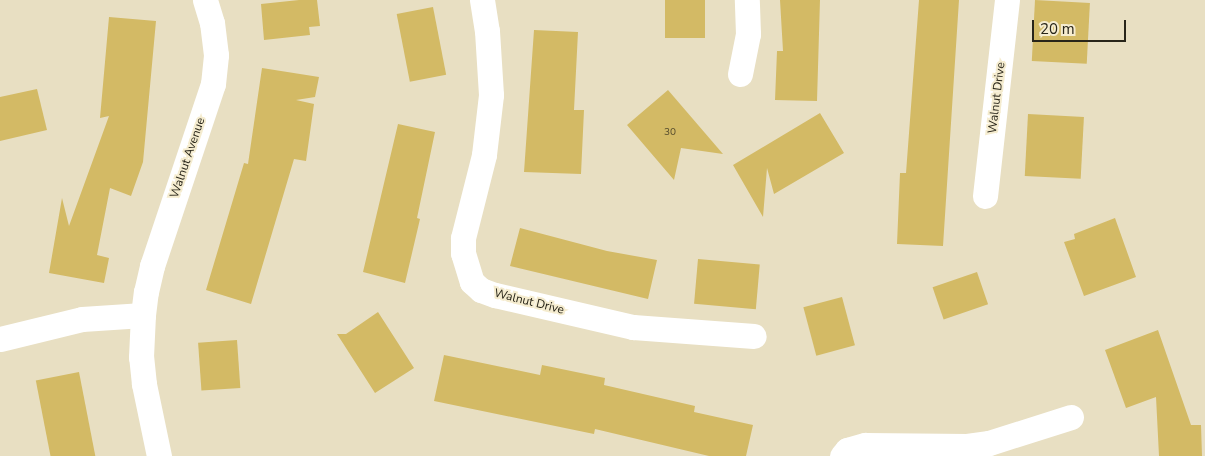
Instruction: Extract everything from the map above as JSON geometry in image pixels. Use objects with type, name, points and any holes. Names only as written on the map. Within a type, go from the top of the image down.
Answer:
[{"type":"street","name":"Walnut Avenue","points":[[159,456],[143,375],[141,357],[143,315],[146,292],[158,249],[213,84],[216,55],[212,23],[206,0]]},
{"type":"street","name":"Walnut Drive","points":[[482,0],[488,31],[491,95],[484,155],[463,238],[463,253],[472,282],[481,290],[495,295],[633,327],[754,336]]},
{"type":"street","points":[[740,74],[748,34],[747,0]]},
{"type":"street","name":"Walnut Drive","points":[[985,196],[1007,0]]},
{"type":"street","points":[[0,339],[82,319],[143,315]]},
{"type":"street","points":[[842,456],[848,450],[865,445],[968,446],[989,443],[1026,434],[1071,418]]},
{"type":"building","points":[[317,0],[320,26],[309,27],[310,35],[264,40],[261,4]]},
{"type":"building","points":[[665,0],[705,0],[705,38],[665,38]]},
{"type":"building","points":[[780,0],[820,0],[817,101],[775,100],[777,51],[783,51]]},
{"type":"building","points":[[919,0],[959,0],[943,246],[897,244],[900,173],[906,173]]},
{"type":"building","points":[[1035,0],[1090,3],[1087,64],[1032,61]]},
{"type":"building","points":[[433,7],[446,75],[410,82],[397,14]]},
{"type":"building","points":[[109,17],[156,21],[143,162],[131,196],[110,188],[97,255],[109,258],[104,283],[49,273],[62,198],[69,226],[109,116],[100,118]]},
{"type":"building","points":[[534,30],[578,32],[574,110],[584,110],[581,174],[524,172]]},
{"type":"building","points":[[262,68],[319,77],[315,97],[296,100],[314,104],[306,161],[294,159],[251,304],[206,290],[244,163],[248,164]]},
{"type":"building","points":[[37,89],[47,130],[0,141],[0,97]]},
{"type":"building","points":[[668,90],[723,154],[681,148],[674,180],[627,125]]},
{"type":"building","points":[[820,113],[844,153],[774,194],[767,168],[763,217],[733,165]]},
{"type":"building","points":[[1028,114],[1084,117],[1081,179],[1025,176]]},
{"type":"building","points":[[398,124],[435,132],[417,218],[420,219],[405,283],[363,272]]},
{"type":"building","points":[[1115,218],[1136,277],[1084,296],[1064,242],[1075,239],[1074,234]]},
{"type":"building","points":[[520,228],[607,251],[657,260],[648,299],[510,266]]},
{"type":"building","points":[[698,259],[760,264],[756,309],[694,304]]},
{"type":"building","points":[[977,272],[988,304],[944,319],[933,287]]},
{"type":"building","points":[[842,297],[855,345],[816,356],[803,307]]},
{"type":"building","points":[[378,312],[414,368],[375,393],[337,334],[346,334]]},
{"type":"building","points":[[1158,330],[1191,425],[1201,425],[1202,456],[1159,456],[1156,397],[1126,408],[1105,350]]},
{"type":"building","points":[[237,340],[240,388],[201,391],[198,343]]},
{"type":"building","points":[[444,355],[540,375],[542,365],[605,378],[604,385],[695,406],[694,412],[753,425],[746,456],[709,456],[595,429],[594,434],[434,401]]},
{"type":"building","points":[[79,372],[95,456],[51,456],[36,380]]}]
